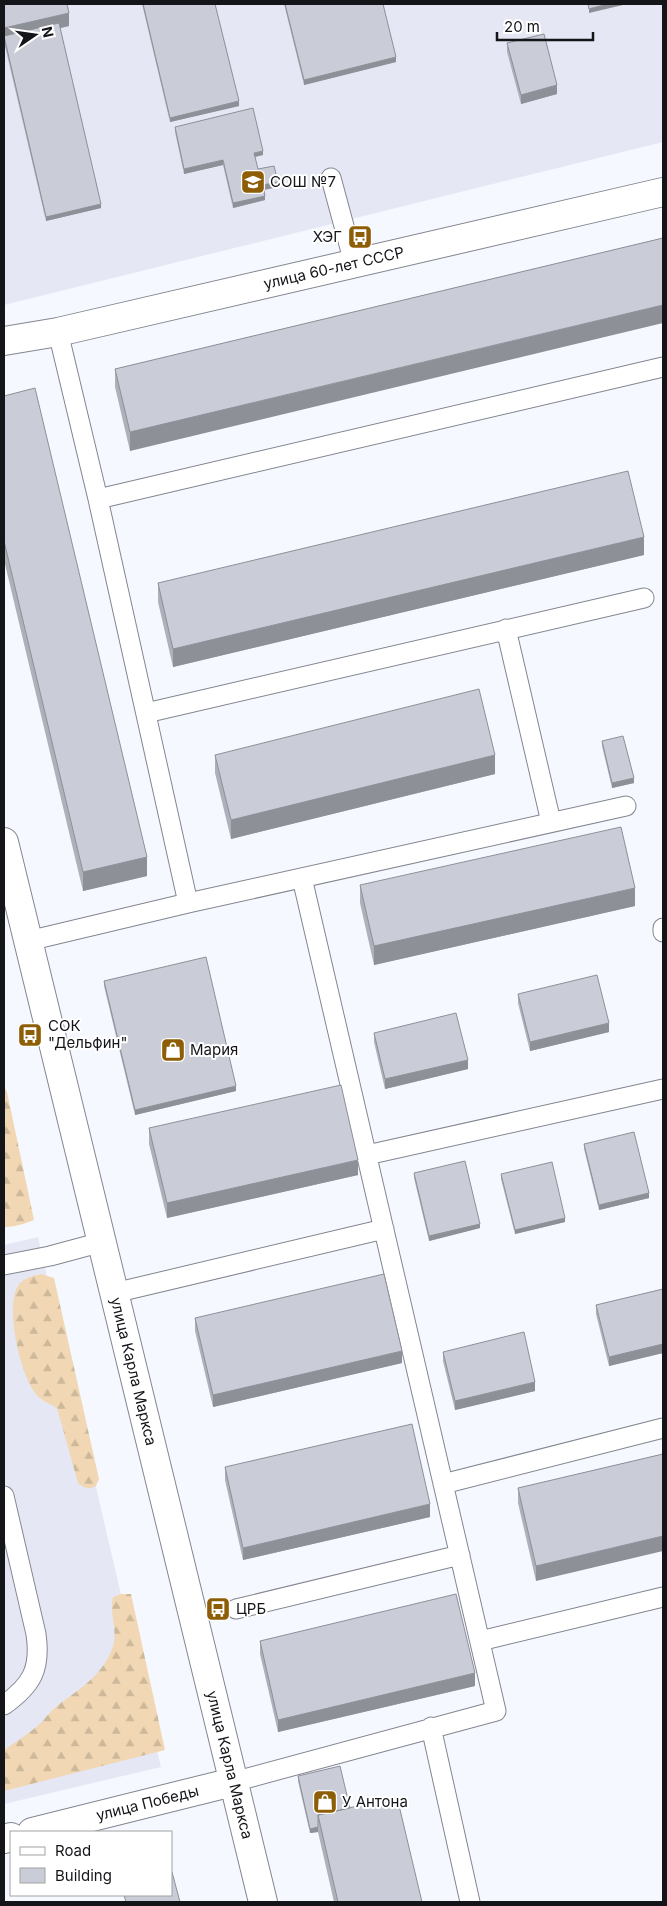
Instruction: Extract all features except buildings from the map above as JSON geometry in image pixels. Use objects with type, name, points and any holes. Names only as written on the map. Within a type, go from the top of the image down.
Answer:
[{"type":"street","name":"улица 60-лет СССР","points":[[4,341],[58,332],[663,192]]},
{"type":"street","name":"улица Карла Маркса","points":[[4,842],[263,1902]]},
{"type":"street","name":"улица Победы","points":[[36,1831],[233,1782]]},
{"type":"lane","points":[[331,178],[354,263]]},
{"type":"lane","points":[[58,332],[98,499],[188,903]]},
{"type":"lane","points":[[98,499],[663,367]]},
{"type":"lane","points":[[146,713],[644,598]]},
{"type":"lane","points":[[506,629],[551,822]]},
{"type":"lane","points":[[28,941],[188,903],[626,806]]},
{"type":"lane","points":[[233,1782],[496,1711],[302,878]]},
{"type":"lane","points":[[367,1155],[663,1089]]},
{"type":"lane","points":[[114,1292],[384,1229]]},
{"type":"lane","points":[[4,1265],[102,1242]]},
{"type":"lane","points":[[443,1484],[663,1428]]},
{"type":"lane","points":[[4,1496],[36,1634],[38,1651],[36,1668],[32,1678],[22,1690],[4,1705]]},
{"type":"lane","points":[[236,1609],[460,1555]]},
{"type":"lane","points":[[480,1641],[663,1597]]},
{"type":"lane","points":[[431,1727],[470,1902]]},
{"type":"shaded area","name":"СОШ №7","points":[[4,4],[663,4],[663,142],[4,305]]},
{"type":"shaded area","points":[[38,1237],[161,1767],[4,1804],[4,1245]]},
{"type":"green space","points":[[4,1086],[7,1092],[34,1220],[4,1227]]},
{"type":"green space","points":[[41,1274],[54,1278],[99,1479],[96,1486],[91,1488],[84,1487],[78,1483],[57,1408],[42,1400],[35,1393],[29,1384],[19,1355],[13,1321],[15,1292],[20,1283],[30,1277]]},
{"type":"green space","points":[[121,1594],[131,1594],[165,1750],[4,1791],[4,1750],[41,1723],[54,1708],[82,1687],[104,1665],[114,1640],[113,1597]]},
{"type":"place","name":"СОШ №7","points":[[253,182]]},
{"type":"place","name":"ХЭГ","points":[[360,237]]},
{"type":"place","name":"СОК \"Дельфин\"","points":[[30,1035]]},
{"type":"place","name":"Мария","points":[[173,1050]]},
{"type":"place","name":"ЦРБ","points":[[218,1609]]},
{"type":"place","name":"У Антона","points":[[325,1802]]}]
